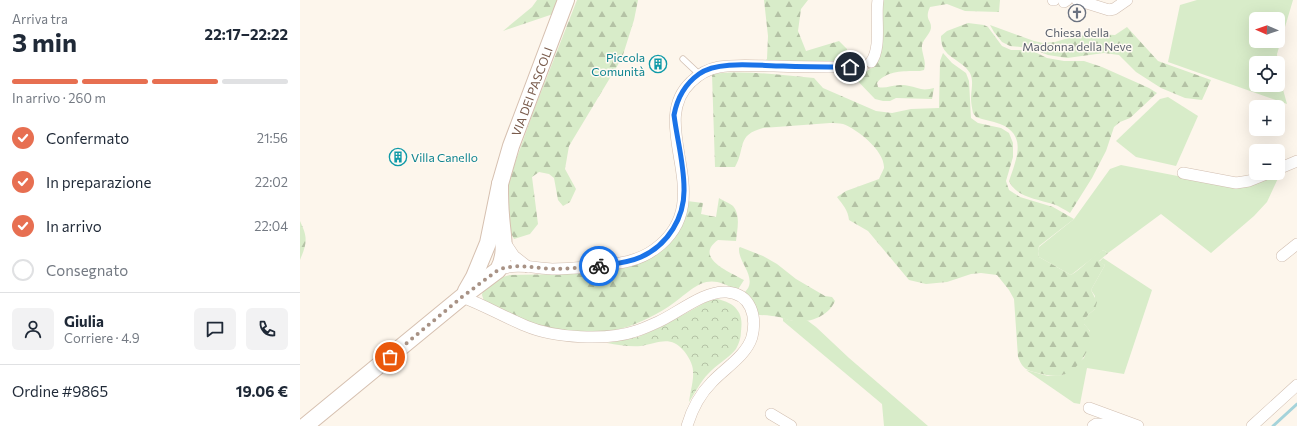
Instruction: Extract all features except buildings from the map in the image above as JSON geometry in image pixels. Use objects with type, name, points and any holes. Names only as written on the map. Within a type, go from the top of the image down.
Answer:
[{"type":"street","name":"VIA DEI PASCOLI","points":[[462,297],[474,277],[488,243],[500,184],[511,146],[566,0]]},
{"type":"street","points":[[872,62],[876,47],[876,10],[878,0]]},
{"type":"street","points":[[1077,0],[1109,10],[1114,9],[1127,0]]},
{"type":"street","points":[[305,426],[462,297],[498,270],[514,266],[565,269],[623,263],[641,258],[662,243],[678,221],[682,210],[683,200],[683,175],[674,115],[675,108],[682,92],[699,74],[707,70],[730,66],[850,67]]},
{"type":"street","points":[[1285,166],[1297,161]]},
{"type":"street","points":[[1183,173],[1236,182],[1252,180]]},
{"type":"street","name":"VIA DEI PASCOLI","points":[[498,270],[502,264],[504,256],[500,184]]},
{"type":"street","name":"VIA DEI PASCOLI","points":[[504,241],[514,256],[528,267]]},
{"type":"street","points":[[488,243],[490,256],[498,270]]},
{"type":"street","points":[[1282,256],[1297,244]]},
{"type":"street","points":[[462,297],[474,301],[526,327],[556,334],[593,336],[614,336],[636,332],[659,322],[706,296],[718,292],[736,293],[743,297],[748,302],[754,320],[748,345],[740,356],[711,382],[690,415],[687,426]]},
{"type":"street","points":[[1252,426],[1297,385]]},
{"type":"street","points":[[1089,408],[1137,426]]},
{"type":"street","points":[[771,414],[791,426]]},
{"type":"street","points":[[1093,426],[1096,424],[1137,426]]},
{"type":"lane","points":[[683,58],[699,74]]},
{"type":"green space","points":[[537,0],[560,0],[556,13],[503,31],[532,7]]},
{"type":"green space","points":[[577,0],[638,0],[634,20],[622,58],[569,146],[565,169],[576,189],[570,202],[563,206],[558,200],[554,178],[549,174],[539,172],[532,177],[538,224],[530,234],[514,239],[507,216],[507,185],[534,110]]},
{"type":"green space","points":[[764,0],[808,0],[801,9],[798,31],[806,51],[839,41],[847,49],[847,56],[849,56],[850,63],[766,60],[768,36]]},
{"type":"green space","points":[[882,0],[1000,0],[999,12],[965,11],[947,4],[930,7],[928,17],[931,28],[922,45],[925,63],[924,70],[891,73],[877,83],[878,87],[900,85],[923,89],[934,88],[932,99],[896,98],[890,101],[883,101],[875,99],[849,72],[867,71],[874,66]]},
{"type":"green space","points":[[1197,0],[1293,0],[1285,27],[1285,12],[1249,12],[1249,48],[1279,48],[1277,56],[1249,56],[1249,91],[1168,62],[1180,5]]},
{"type":"green space","points":[[968,23],[988,27],[1002,46],[1011,50],[1035,52],[1047,58],[1064,61],[1084,61],[1102,67],[1157,93],[1130,118],[1120,122],[1114,127],[1106,151],[1092,178],[1070,213],[1055,205],[1022,194],[1012,186],[1009,181],[1017,157],[1017,141],[1009,129],[1000,124],[976,117],[973,113],[971,104],[972,82],[970,73],[962,64],[947,53],[942,43],[941,36],[947,31]]},
{"type":"green space","points":[[990,25],[1043,43],[1055,42],[1075,36],[1096,34],[1115,35],[1127,27],[1158,61],[1211,80],[1202,100],[1185,98],[1161,88],[1136,72],[1119,55],[1104,53],[1067,58],[1048,55],[1030,48],[1010,46],[1002,42]]},
{"type":"green space","points":[[943,53],[952,63],[966,73],[969,81],[971,118],[978,123],[1001,128],[1009,133],[1013,143],[1013,157],[1006,181],[1009,190],[1020,197],[1053,207],[1074,219],[1039,246],[1039,257],[1071,275],[1103,250],[1108,253],[1099,261],[1105,265],[1091,290],[1097,302],[1095,309],[1084,320],[1084,324],[1090,332],[1091,338],[1087,351],[1079,364],[1068,373],[1053,376],[1034,372],[1023,367],[1018,357],[1014,299],[997,275],[981,273],[971,274],[947,282],[926,284],[909,280],[868,231],[849,220],[846,210],[837,197],[846,191],[879,179],[884,168],[883,161],[875,148],[849,127],[841,124],[830,123],[763,128],[754,131],[745,138],[735,167],[715,167],[712,74],[776,74],[814,78],[823,88],[876,111],[892,113],[911,109],[939,108],[940,61]]},
{"type":"green space","points":[[1253,92],[1284,92],[1287,104],[1285,103],[1285,100],[1276,100]]},
{"type":"green space","points":[[1168,97],[1198,116],[1176,166],[1136,157],[1116,141],[1160,99]]},
{"type":"green space","points":[[1121,165],[1229,186],[1242,186],[1261,180],[1277,180],[1267,202],[1254,216],[1211,253],[1161,214],[1108,253],[1103,250],[1071,275],[1039,257],[1039,247],[1074,219],[1110,169]]},
{"type":"green space","points":[[719,198],[732,205],[737,214],[738,223],[736,241],[718,240],[711,247],[710,253],[716,264],[744,280],[737,291],[716,282],[700,284],[668,307],[643,321],[622,329],[598,332],[574,331],[535,325],[513,317],[484,301],[482,295],[483,289],[499,278],[510,275],[566,274],[610,270],[629,267],[640,263],[650,257],[687,201],[703,203],[701,214],[716,217]]},
{"type":"green space","points":[[300,221],[306,240],[300,260]]},
{"type":"green space","points":[[740,247],[763,256],[777,264],[796,279],[825,296],[832,297],[835,301],[832,306],[823,315],[817,318],[799,322],[775,316],[756,315],[742,296],[750,281],[739,253]]},
{"type":"green space","points":[[1103,258],[1152,290],[1124,374],[1087,368],[1080,404],[1074,403],[1026,370],[1048,376],[1063,375],[1084,358],[1090,340],[1090,331],[1084,324],[1084,320],[1095,309],[1095,296],[1091,290],[1105,265],[1099,262]]},
{"type":"green space","points":[[717,299],[729,303],[737,309],[742,324],[740,340],[736,349],[705,377],[689,402],[693,368],[687,355],[679,346],[674,343],[664,341],[641,346],[624,346],[607,343],[638,337],[663,326],[708,301]]},
{"type":"green space","points":[[783,318],[793,321],[808,321],[928,426],[884,426],[882,404],[783,321]]},
{"type":"waterway","points":[[1273,426],[1297,404]]},
{"type":"tunnel","points":[[850,67],[863,66],[871,62]]},
{"type":"way so far","points":[[390,357],[462,297],[498,270],[514,266],[553,269],[599,266]]},
{"type":"place","name":"Chiesa della Madonna della Neve","points":[[1077,13]]},
{"type":"place","name":"Piccola Comunità","points":[[658,64]]},
{"type":"place","name":"Villa Canello","points":[[398,157]]},
{"type":"route","points":[[599,266],[623,263],[641,258],[662,243],[678,221],[682,210],[684,188],[674,115],[675,108],[682,92],[699,74],[707,70],[730,66],[850,67]]}]
